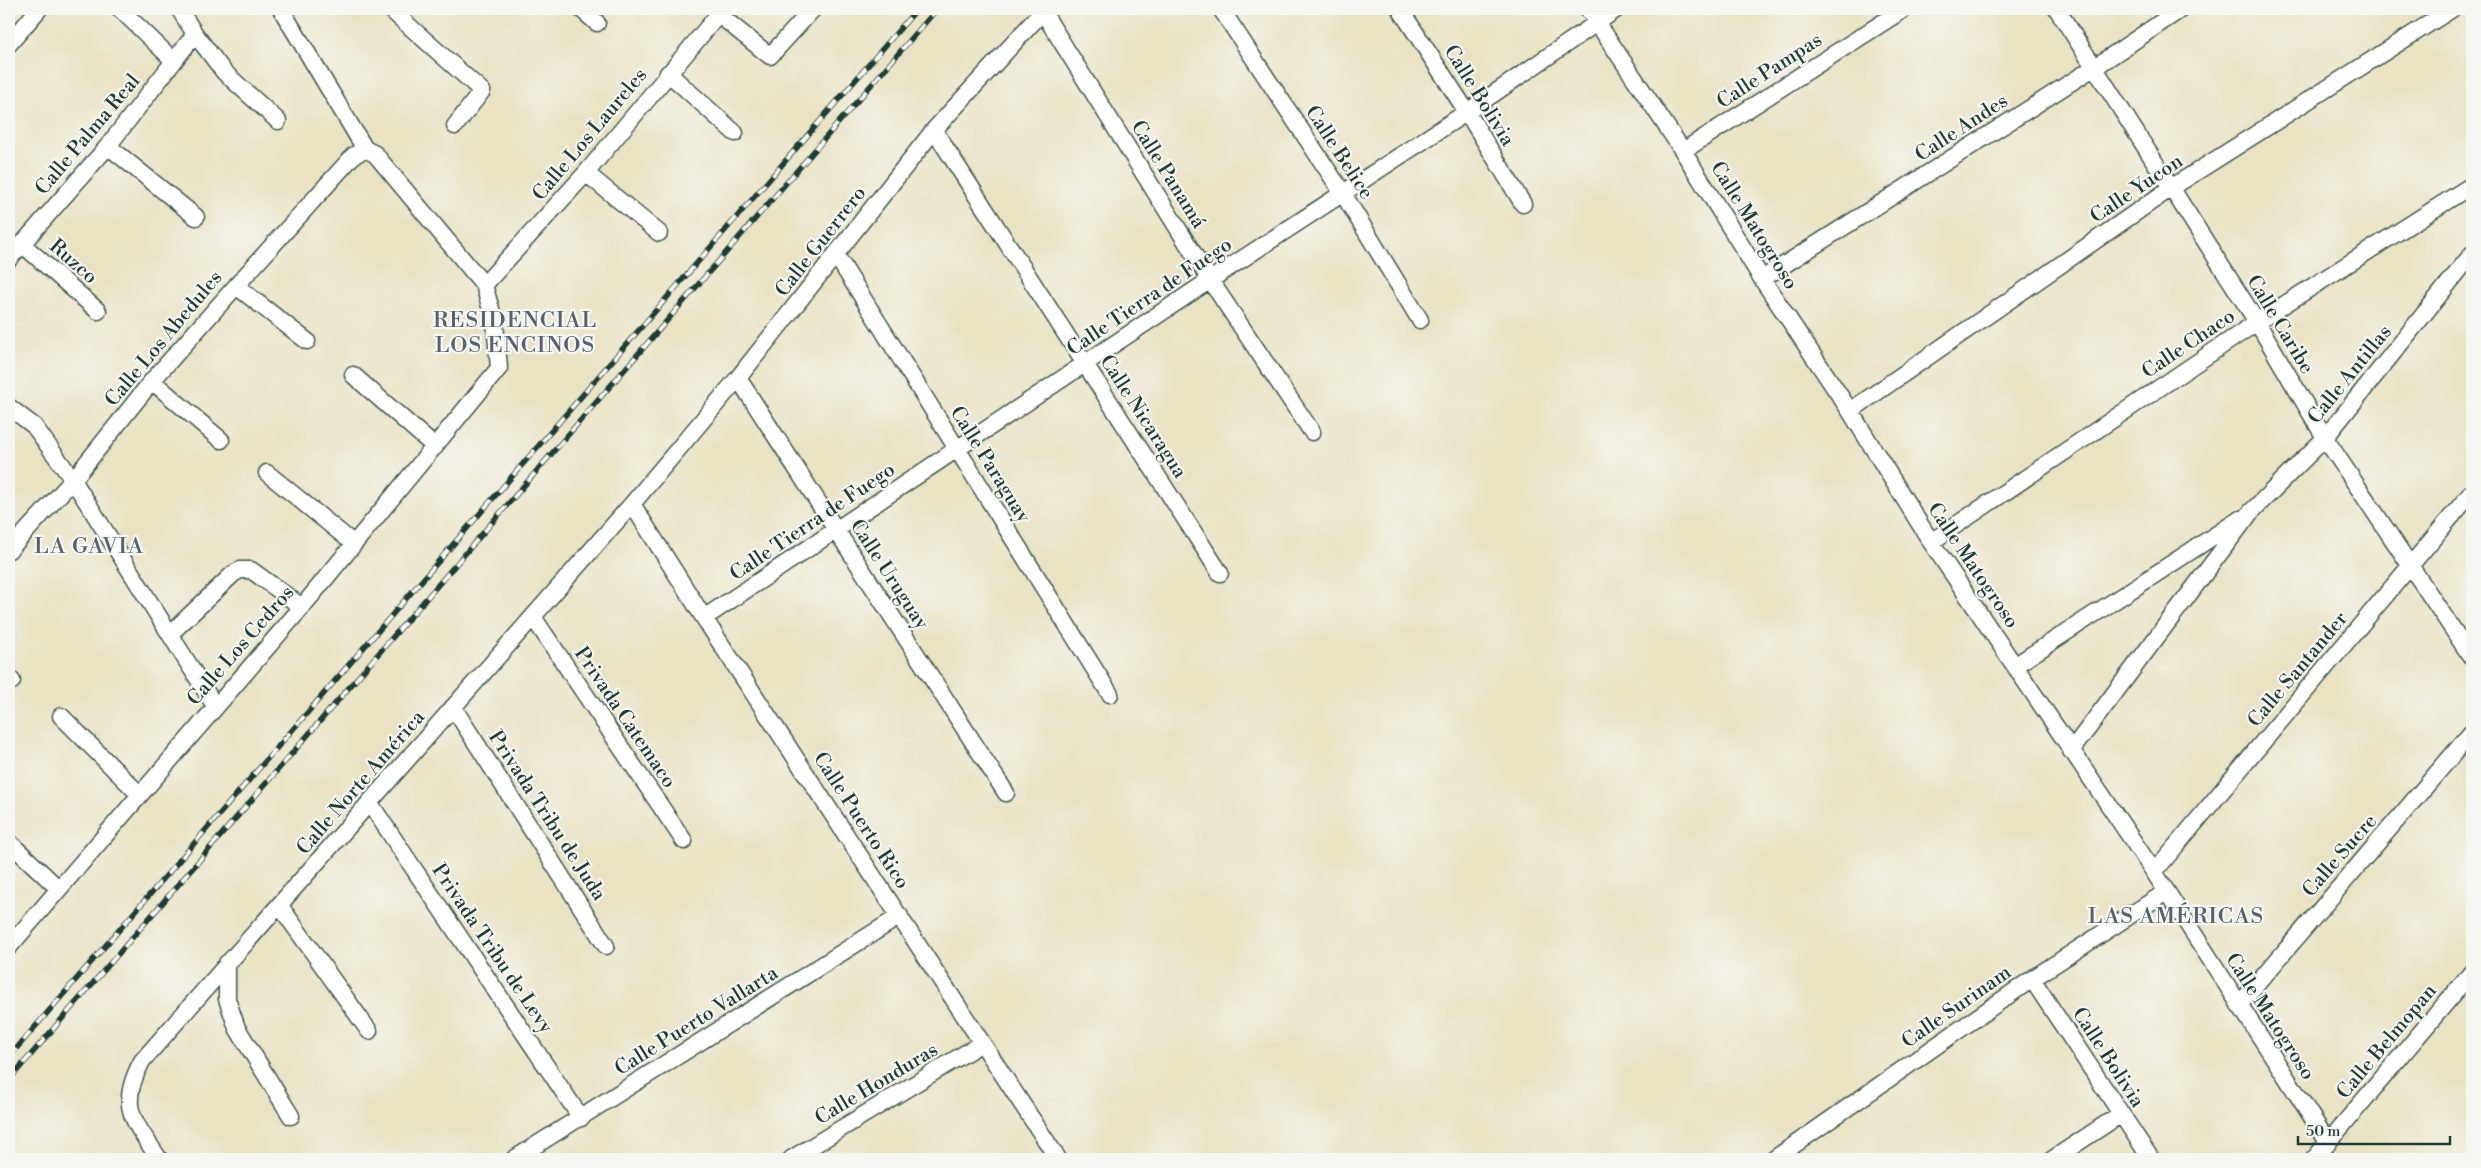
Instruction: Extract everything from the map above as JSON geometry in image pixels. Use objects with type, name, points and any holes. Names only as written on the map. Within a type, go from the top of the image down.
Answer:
[{"type":"street","points":[[9,44],[39,9]]},
{"type":"street","points":[[120,9],[174,60]]},
{"type":"street","points":[[179,9],[195,34],[224,72],[278,121]]},
{"type":"street","points":[[281,9],[359,153],[375,154],[484,285]]},
{"type":"street","points":[[390,9],[482,91],[455,126]]},
{"type":"street","points":[[581,9],[597,22]]},
{"type":"street","points":[[720,11],[770,56],[813,9]]},
{"type":"street","name":"Calle Belice","points":[[1221,9],[1342,192],[1420,320]]},
{"type":"street","name":"Calle Bolivia","points":[[1400,9],[1467,112],[1523,204]]},
{"type":"street","name":"Calle Tierra de Fuego","points":[[704,618],[1342,192],[1467,112],[1592,15],[1617,9]]},
{"type":"street","name":"Calle Pampas","points":[[1683,151],[1904,9]]},
{"type":"street","name":"Calle Caribe","points":[[2057,9],[2257,322],[2325,438],[2410,568],[2472,658]]},
{"type":"street","name":"Calle Andes","points":[[1762,280],[2181,9]]},
{"type":"street","name":"Calle Yucon","points":[[1850,412],[2171,188],[2452,9]]},
{"type":"street","name":"Calle Guerrero","points":[[632,504],[738,378],[934,130],[1044,10]]},
{"type":"street","name":"Calle Panamá","points":[[1044,10],[1210,280],[1312,432]]},
{"type":"street","name":"Calle Los Laureles","points":[[484,285],[586,173],[720,11]]},
{"type":"street","name":"Calle Matogroso","points":[[1592,15],[1683,151],[1762,280],[1850,412],[1931,542],[2154,872],[2328,1142]]},
{"type":"street","name":"Calle Palma Real","points":[[9,259],[108,146],[195,34]]},
{"type":"street","points":[[668,73],[735,133]]},
{"type":"street","name":"Calle Nicaragua","points":[[934,130],[1220,573]]},
{"type":"street","points":[[108,146],[196,217]]},
{"type":"street","name":"Calle Los Abedules","points":[[9,550],[73,480],[152,381],[236,286],[359,153]]},
{"type":"street","points":[[586,173],[659,233]]},
{"type":"street","name":"Calle Chaco","points":[[1931,542],[2257,322],[2472,185]]},
{"type":"street","name":"Ruzco","points":[[22,244],[98,311]]},
{"type":"street","name":"Calle Antillas","points":[[2071,751],[2250,513],[2325,438],[2472,254]]},
{"type":"street","name":"Calle Paraguay","points":[[836,255],[1110,694]]},
{"type":"street","name":"Calle Los Cedros","points":[[9,947],[302,607],[499,368],[495,323],[484,285]]},
{"type":"street","points":[[236,286],[307,341]]},
{"type":"street","points":[[353,376],[435,447]]},
{"type":"street","name":"Calle Uruguay","points":[[738,378],[1006,793]]},
{"type":"street","points":[[152,381],[221,440]]},
{"type":"street","points":[[9,407],[34,426],[73,480],[171,633],[215,706]]},
{"type":"street","points":[[267,473],[353,543]]},
{"type":"street","name":"Calle Santander","points":[[2154,872],[2472,492]]},
{"type":"street","name":"Calle Norte América","points":[[159,1159],[131,1114],[130,1094],[134,1076],[142,1061],[632,504]]},
{"type":"street","name":"Calle Puerto Rico","points":[[632,504],[704,618],[982,1042],[1052,1157]]},
{"type":"street","name":"Calle Antillas","points":[[2016,666],[2250,513]]},
{"type":"street","points":[[171,633],[233,574],[240,570],[251,570],[302,607]]},
{"type":"street","name":"Privada Catemaco","points":[[533,617],[684,841]]},
{"type":"street","name":"Privada Tribu de Juda","points":[[454,707],[606,946]]},
{"type":"street","points":[[61,716],[139,794]]},
{"type":"street","name":"Calle Sucre","points":[[2238,1005],[2472,732]]},
{"type":"street","name":"Privada Tribu de Levy","points":[[369,802],[582,1118]]},
{"type":"street","points":[[9,842],[58,888]]},
{"type":"street","name":"Calle Surinam","points":[[1774,1159],[2032,979],[2166,892]]},
{"type":"street","points":[[280,906],[370,1030]]},
{"type":"street","name":"Calle Puerto Vallarta","points":[[514,1159],[582,1118],[900,916]]},
{"type":"street","points":[[227,963],[228,999],[237,1028],[290,1116]]},
{"type":"street","name":"Calle Belmopan","points":[[2314,1159],[2472,972]]},
{"type":"street","name":"Calle Bolivia","points":[[2032,979],[2151,1159]]},
{"type":"street","name":"Calle Honduras","points":[[791,1159],[982,1042]]},
{"type":"street","points":[[2053,1159],[2121,1114]]},
{"type":"railway","points":[[9,1057],[917,9]]},
{"type":"railway","points":[[9,1080],[937,9]]},
{"type":"district","name":"RESIDENCIAL LOS ENCINOS","points":[[515,332]]},
{"type":"district","name":"LA GAVIA","points":[[89,545]]},
{"type":"district","name":"LAS AMÉRICAS","points":[[2176,915]]}]
